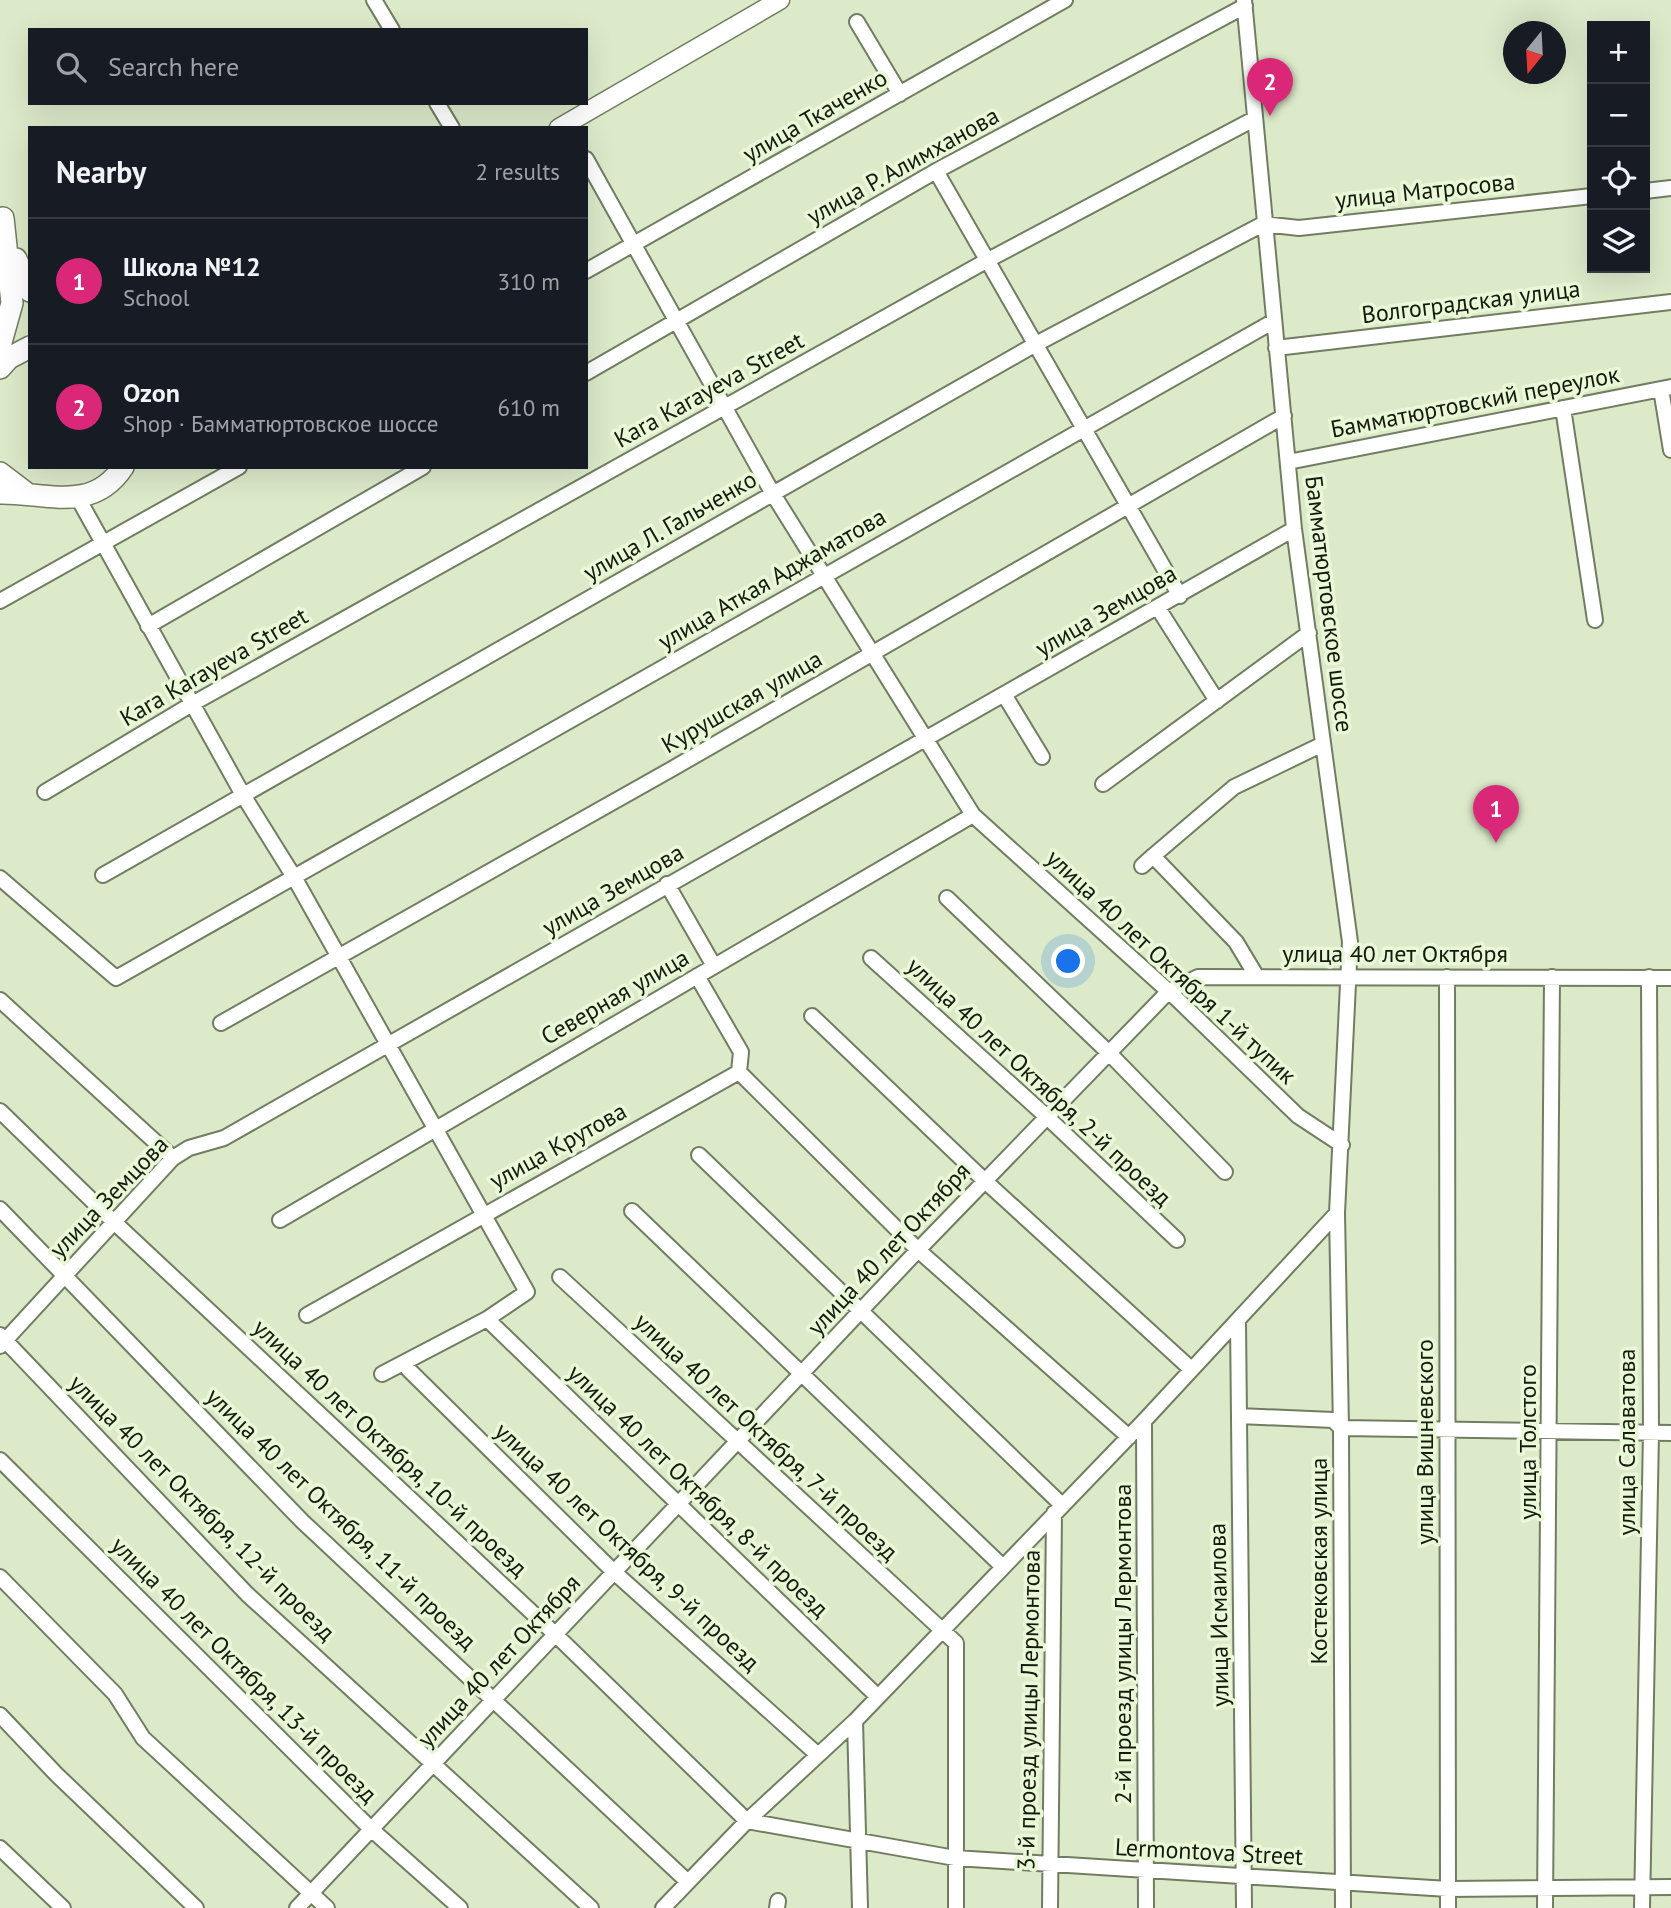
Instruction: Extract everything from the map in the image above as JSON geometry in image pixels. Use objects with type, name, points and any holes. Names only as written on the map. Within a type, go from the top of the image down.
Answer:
[{"type":"highway","points":[[1,212],[23,282],[28,288]]},
{"type":"highway","points":[[0,346],[12,303],[1,212]]},
{"type":"highway","points":[[0,368],[9,358],[28,347]]},
{"type":"highway","points":[[0,493],[25,492],[51,499],[78,498],[101,488],[121,469]]},
{"type":"highway","points":[[0,473],[25,492]]},
{"type":"main road","points":[[565,126],[780,0]]},
{"type":"street","points":[[374,0],[391,28]]},
{"type":"street","name":"улица Ткаченко","points":[[588,270],[1065,0]]},
{"type":"street","name":"Бамматюртовское шоссе","points":[[1245,3],[1263,224],[1294,530],[1350,942],[1337,1213]]},
{"type":"street","name":"улица Р. Алимханова","points":[[588,372],[936,171],[1245,3]]},
{"type":"street","points":[[857,22],[900,94]]},
{"type":"street","points":[[438,105],[451,126]]},
{"type":"street","name":"Kara Karayeva Street","points":[[45,792],[192,704],[988,260],[1254,119]]},
{"type":"street","name":"улица 40 лет Октября 1-й тупик","points":[[588,163],[773,494],[973,815],[1169,991],[1298,1116],[1342,1145]]},
{"type":"street","points":[[936,171],[1180,596]]},
{"type":"street","points":[[1650,190],[1671,188]]},
{"type":"street","name":"улица Матросова","points":[[1263,224],[1298,228],[1587,197]]},
{"type":"street","name":"улица Л. Гальченко","points":[[103,875],[1037,344],[1263,224]]},
{"type":"street","name":"Волгоградская улица","points":[[1276,348],[1671,302]]},
{"type":"street","name":"улица Аткая Аджаматова","points":[[0,878],[116,978],[1274,321]]},
{"type":"street","points":[[1666,388],[1671,450]]},
{"type":"street","name":"Бамматюртовский переулок","points":[[1288,462],[1666,388]]},
{"type":"street","points":[[1563,408],[1595,620]]},
{"type":"street","name":"Курушская улица","points":[[221,1023],[1284,416]]},
{"type":"street","points":[[0,601],[235,469]]},
{"type":"street","points":[[148,626],[418,469]]},
{"type":"street","points":[[78,498],[243,794],[294,877],[485,1213],[527,1292],[487,1320],[382,1374]]},
{"type":"street","name":"улица Земцова","points":[[2,1340],[173,1158],[189,1148],[224,1138],[1294,530]]},
{"type":"street","points":[[1158,608],[1217,701]]},
{"type":"street","points":[[1102,784],[1309,633]]},
{"type":"street","points":[[1005,695],[1042,757]]},
{"type":"street","points":[[1142,866],[1234,787],[1323,744]]},
{"type":"street","name":"Северная улица","points":[[280,1220],[973,815]]},
{"type":"street","points":[[1153,856],[1236,942],[1257,977]]},
{"type":"street","points":[[667,884],[714,966]]},
{"type":"street","points":[[947,898],[1109,1053],[1225,1172]]},
{"type":"street","name":"улица 40 лет Октября, 2-й проезд","points":[[871,958],[1177,1240]]},
{"type":"street","points":[[697,976],[741,1052],[739,1072],[918,1250],[1129,1437]]},
{"type":"street","name":"улица 40 лет Октября","points":[[298,1908],[736,1443],[862,1314],[918,1250],[1169,991],[1198,977],[1671,978]]},
{"type":"street","name":"улица Вишневского","points":[[1447,977],[1448,1908]]},
{"type":"street","name":"улица Толстого","points":[[1545,1908],[1551,1433],[1552,977]]},
{"type":"street","name":"улица Салаватова","points":[[1642,1908],[1651,1433],[1649,977]]},
{"type":"street","points":[[0,1000],[173,1158]]},
{"type":"street","points":[[812,1016],[985,1181],[1191,1369]]},
{"type":"street","name":"улица Крутова","points":[[307,1315],[739,1072]]},
{"type":"street","name":"улица 40 лет Октября, 10-й проезд","points":[[0,1111],[114,1222],[555,1634],[747,1821]]},
{"type":"street","points":[[699,1155],[1058,1509]]},
{"type":"street","name":"улица 40 лет Октября, 11-й проезд","points":[[0,1209],[303,1522],[688,1882]]},
{"type":"street","points":[[632,1211],[1002,1566]]},
{"type":"street","points":[[663,1908],[747,1821],[855,1721],[1129,1437],[1337,1213]]},
{"type":"street","name":"Костековская улица","points":[[1337,1213],[1341,1428],[1343,1908]]},
{"type":"street","name":"улица 40 лет Октября, 7-й проезд","points":[[559,1277],[736,1443],[942,1629]]},
{"type":"street","name":"улица 40 лет Октября, 8-й проезд","points":[[487,1320],[680,1503],[877,1696]]},
{"type":"street","name":"улица Исмаилова","points":[[1238,1321],[1244,1908]]},
{"type":"street","name":"улица 40 лет Октября, 12-й проезд","points":[[2,1340],[247,1594],[591,1908]]},
{"type":"street","name":"улица 40 лет Октября, 9-й проезд","points":[[408,1369],[614,1572],[818,1755]]},
{"type":"street","points":[[1239,1416],[1333,1420],[1341,1428],[1671,1433]]},
{"type":"street","name":"2-й проезд улицы Лермонтова","points":[[1144,1421],[1146,1908]]},
{"type":"street","name":"улица 40 лет Октября, 13-й проезд","points":[[0,1460],[371,1829],[460,1908]]},
{"type":"street","name":"3-й проезд улицы Лермонтова","points":[[1050,1908],[1058,1509]]},
{"type":"street","points":[[0,1577],[115,1694],[143,1738],[327,1908]]},
{"type":"street","points":[[942,1629],[956,1643],[956,1908]]},
{"type":"street","points":[[0,1715],[56,1774],[197,1908]]},
{"type":"street","points":[[855,1721],[860,1908]]},
{"type":"street","name":"Lermontova Street","points":[[747,1821],[955,1858],[1049,1865],[1448,1889],[1671,1887]]},
{"type":"street","points":[[0,1848],[63,1908]]},
{"type":"place","name":"Ozon","points":[[1270,116]]},
{"type":"place","name":"Школа №12","points":[[1496,843]]}]
